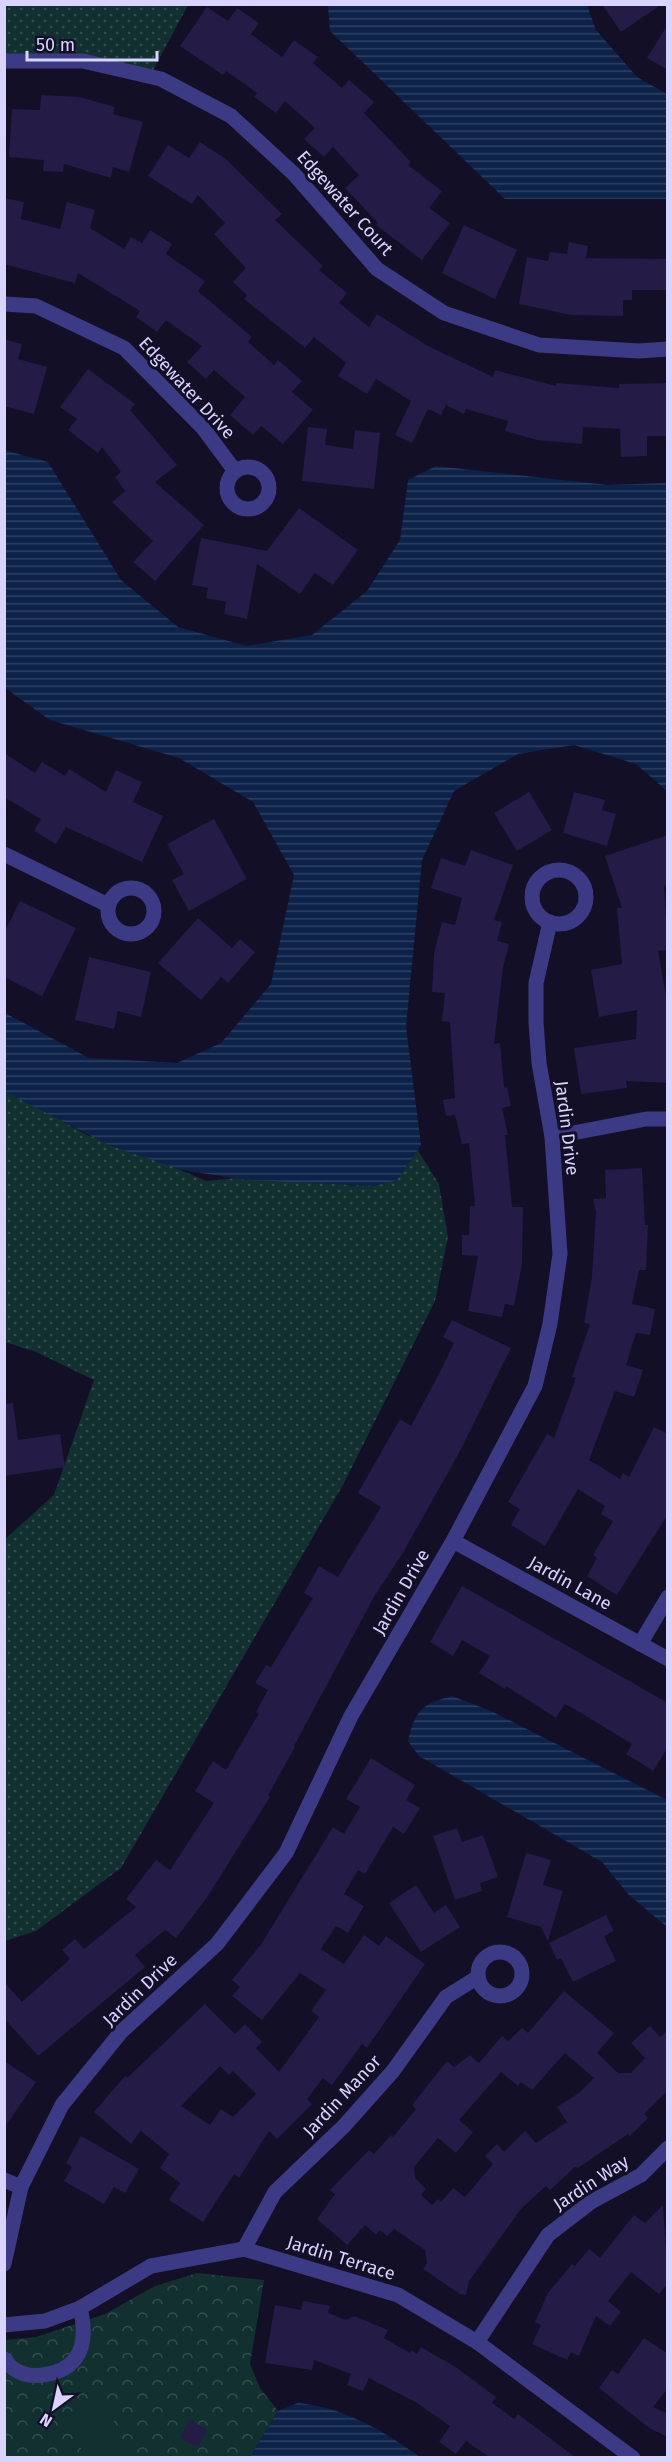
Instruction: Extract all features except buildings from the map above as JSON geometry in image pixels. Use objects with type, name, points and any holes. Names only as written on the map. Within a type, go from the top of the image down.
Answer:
[{"type":"street","name":"Edgewater Court","points":[[4,61],[83,61],[161,79],[231,116],[294,174],[376,269],[444,314],[539,345],[639,351],[668,349]]},
{"type":"street","name":"Edgewater Drive","points":[[4,304],[36,306],[124,348],[202,428],[235,471]]},
{"type":"street","points":[[4,854],[108,905]]},
{"type":"street","name":"Jardin Drive","points":[[4,2264],[21,2187],[62,2105],[121,2032],[217,1944],[286,1853],[351,1716],[453,1541],[535,1386],[550,1324],[560,1254],[552,1137],[539,1063],[536,983],[550,922]]},
{"type":"street","points":[[552,1137],[646,1119],[668,1119]]},
{"type":"street","name":"Jardin Lane","points":[[453,1541],[668,1659]]},
{"type":"street","points":[[640,1644],[668,1597]]},
{"type":"street","name":"Jardin Manor","points":[[244,2249],[275,2192],[344,2126],[393,2071],[446,1997],[478,1977]]},
{"type":"street","name":"Jardin Way","points":[[477,2342],[548,2235],[591,2202],[641,2175],[668,2148]]},
{"type":"street","points":[[4,2180],[21,2187]]},
{"type":"street","name":"Jardin Terrace","points":[[4,2325],[45,2321],[80,2308],[151,2266],[244,2249],[398,2295],[477,2342],[633,2457]]},
{"type":"street","points":[[4,2359],[14,2370],[30,2376],[48,2374],[66,2367],[75,2359],[83,2341],[80,2308]]},
{"type":"green space","points":[[5,5],[188,5],[150,76],[83,61],[5,61]]},
{"type":"green space","points":[[5,1076],[60,1120],[89,1136],[107,1138],[206,1181],[280,1174],[333,1179],[352,1186],[372,1183],[412,1141],[439,1184],[448,1237],[435,1301],[343,1485],[121,1868],[36,1931],[5,1941],[4,1540],[54,1495],[94,1380],[36,1352],[5,1342]]},
{"type":"green space","points":[[197,2273],[264,2280],[250,2364],[260,2388],[278,2411],[250,2457],[5,2458],[5,2340],[36,2337],[105,2314],[155,2286]]},
{"type":"green space","points":[[103,2398],[130,2457],[85,2457],[66,2414]]},
{"type":"water","points":[[328,5],[587,5],[596,30],[637,77],[667,94],[667,199],[505,199],[330,31]]},
{"type":"water","points":[[4,450],[48,462],[121,580],[178,627],[247,646],[312,635],[367,591],[400,540],[408,480],[436,466],[608,485],[667,483],[667,791],[636,764],[574,745],[518,754],[454,791],[422,860],[406,1027],[421,1145],[397,1180],[375,1186],[246,1180],[182,1170],[111,1146],[5,1092],[5,1013],[89,1058],[177,1063],[221,1043],[271,984],[294,875],[253,802],[179,758],[50,720],[5,688]]},
{"type":"water","points":[[452,1696],[491,1711],[667,1800],[667,1927],[628,1894],[602,1862],[419,1756],[408,1741],[417,1715],[433,1702]]},
{"type":"water","points":[[298,2403],[315,2405],[347,2415],[392,2438],[420,2457],[250,2457],[278,2411]]}]
